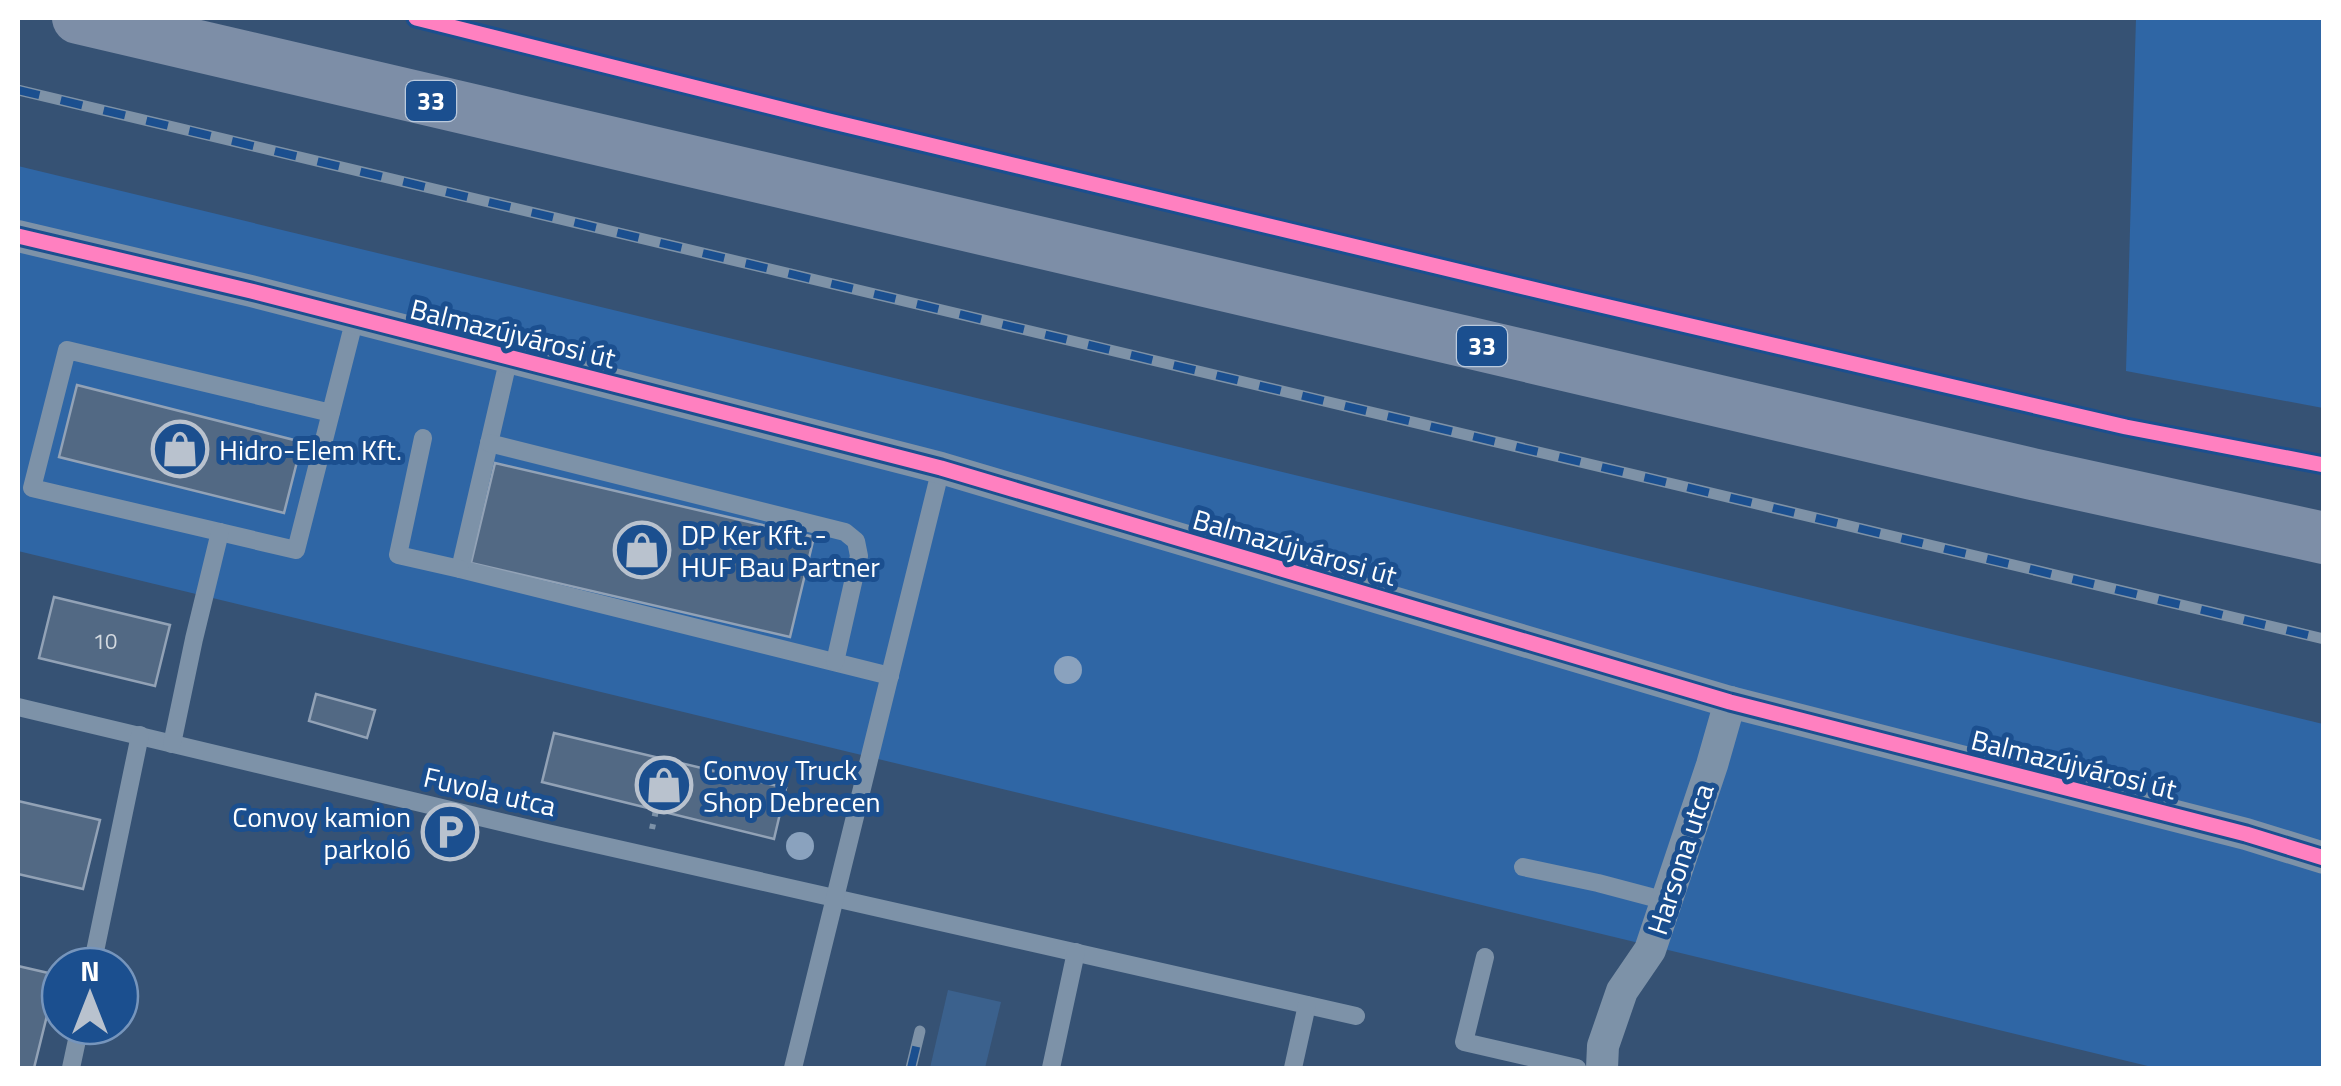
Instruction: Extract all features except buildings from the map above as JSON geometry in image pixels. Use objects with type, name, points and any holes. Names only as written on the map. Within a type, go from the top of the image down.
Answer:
[{"type":"main road","name":"33","points":[[78,18],[221,34],[2032,474],[2324,538]]},
{"type":"street","name":"Balmazújvárosi út","points":[[20,237],[250,291],[941,468],[1730,702],[2246,834],[2324,858]]},
{"type":"street","name":"Harsona utca","points":[[1602,1068],[1603,1046],[1622,991],[1650,950],[1730,702]]},
{"type":"lane","points":[[331,413],[67,350],[32,488],[296,550],[331,413],[355,318]]},
{"type":"lane","points":[[460,569],[509,357]]},
{"type":"lane","points":[[423,438],[398,555],[890,676]]},
{"type":"lane","points":[[489,443],[845,532],[856,541],[859,556],[836,662]]},
{"type":"lane","points":[[793,1068],[941,468]]},
{"type":"lane","points":[[172,744],[220,532]]},
{"type":"lane","name":"Fuvola utca","points":[[18,708],[1356,1016]]},
{"type":"lane","points":[[96,946],[140,736]]},
{"type":"lane","points":[[1523,867],[1666,901]]},
{"type":"lane","points":[[1050,1068],[1076,952]]},
{"type":"lane","points":[[1485,957],[1464,1042],[1577,1068]]},
{"type":"lane","points":[[1293,1068],[1307,1005]]},
{"type":"path","points":[[652,829],[656,810]]},
{"type":"shaded area","points":[[2136,18],[2323,18],[2323,408],[2126,371]]},
{"type":"shaded area","points":[[18,166],[2323,724],[2323,1068],[2156,1068],[18,551]]},
{"type":"shaded area","points":[[948,990],[1001,1002],[985,1068],[930,1068]]},
{"type":"railway","points":[[18,90],[2324,639]]},
{"type":"railway","points":[[911,1068],[920,1031]]},
{"type":"cycle path","points":[[416,18],[1566,297],[2126,427],[2324,465]]},
{"type":"cycle path","points":[[18,236],[251,291],[941,468],[1730,702],[2246,834],[2324,858]]},
{"type":"place","name":"Hidro-Elem Kft.","points":[[180,449]]},
{"type":"place","name":"DP Ker Kft. - HUF Bau Partner","points":[[642,550]]},
{"type":"place","name":"Convoy Truck Shop Debrecen","points":[[664,785]]},
{"type":"place","name":"Convoy kamion parkoló","points":[[450,832]]}]
